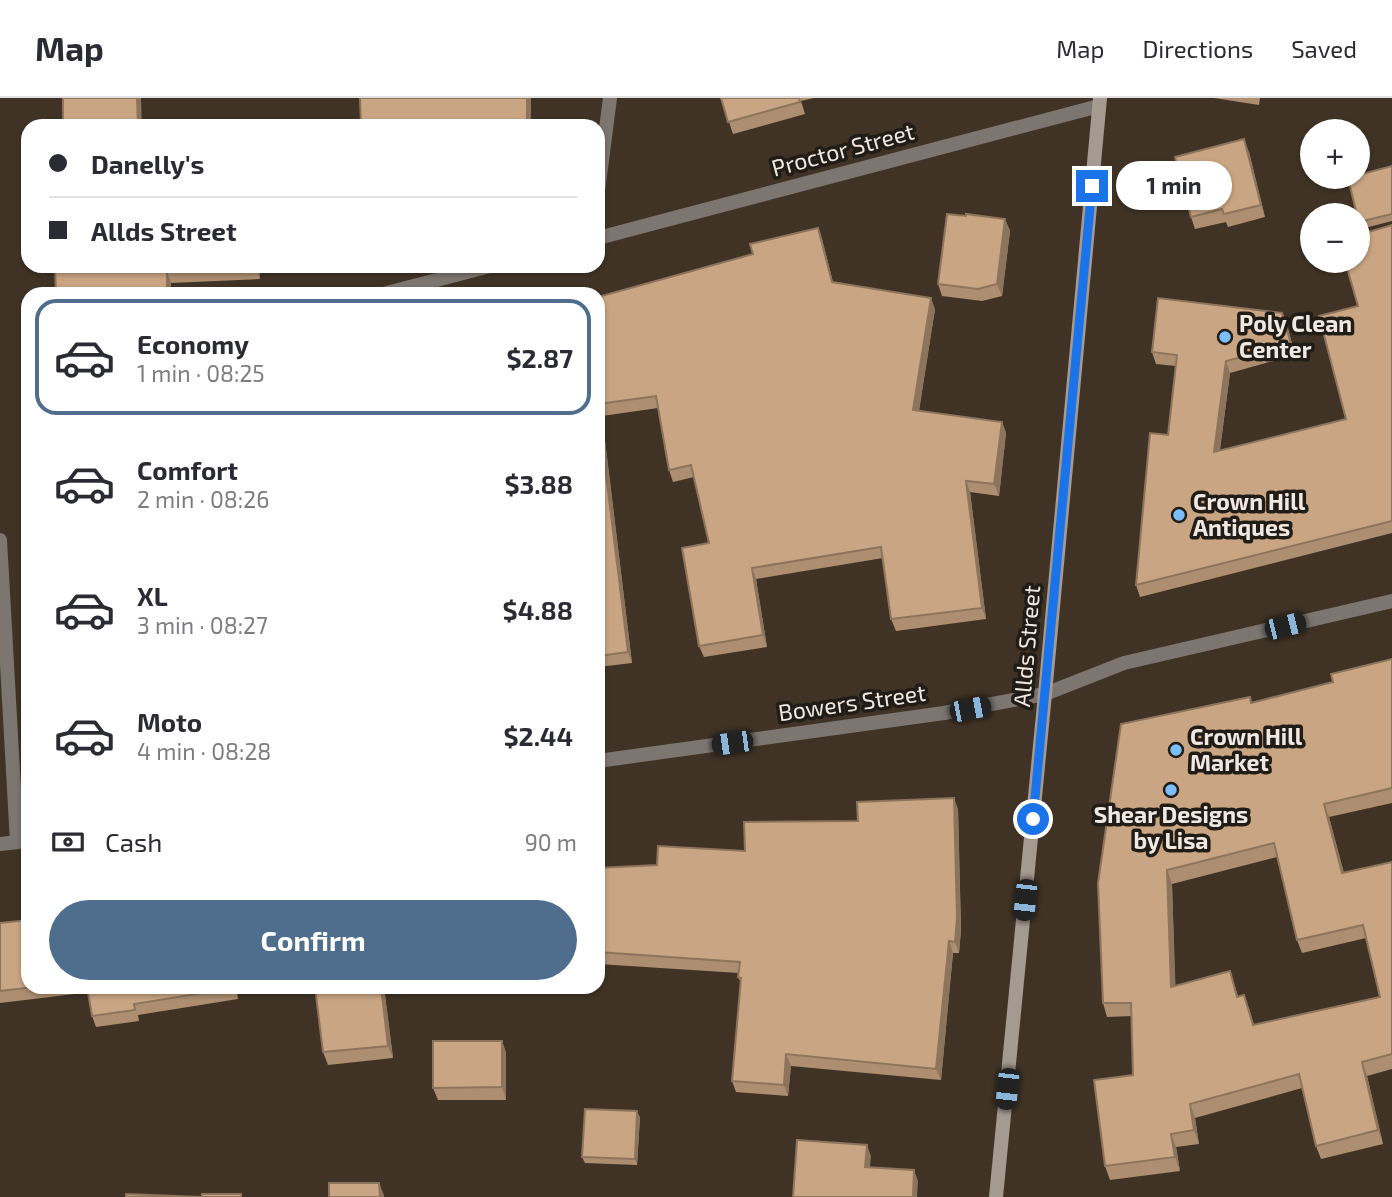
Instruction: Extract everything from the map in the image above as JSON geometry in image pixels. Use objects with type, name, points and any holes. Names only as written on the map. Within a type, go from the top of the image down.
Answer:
[{"type":"street","points":[[605,137],[610,98]]},
{"type":"street","name":"Proctor Street","points":[[605,235],[1100,102]]},
{"type":"street","name":"Allds Street","points":[[996,1197],[1100,102]]},
{"type":"street","points":[[410,287],[463,273]]},
{"type":"street","points":[[0,540],[21,827]]},
{"type":"street","name":"Bowers Street","points":[[605,760],[944,713],[1045,694],[1124,663],[1392,601]]},
{"type":"street","points":[[0,844],[21,841]]},
{"type":"building","points":[[63,98],[137,98],[138,119],[63,119]]},
{"type":"building","points":[[360,98],[527,98],[527,119],[361,119]]},
{"type":"building","points":[[721,98],[799,98],[800,102],[728,122]]},
{"type":"building","points":[[1244,139],[1261,205],[1224,214],[1222,209],[1191,217],[1175,157]]},
{"type":"building","points":[[1392,166],[1392,214],[1370,219],[1370,203],[1354,203],[1351,189],[1370,189],[1370,172]]},
{"type":"building","points":[[947,214],[1005,219],[997,284],[978,289],[938,284]]},
{"type":"building","points":[[1392,225],[1392,521],[1136,585],[1150,433],[1168,435],[1177,355],[1152,352],[1158,298],[1282,313],[1291,344],[1226,361],[1214,452],[1346,419],[1319,316],[1358,306],[1348,273],[1370,273],[1370,231]]},
{"type":"building","points":[[818,228],[832,282],[931,298],[913,410],[1002,422],[994,484],[966,481],[982,608],[891,619],[881,547],[752,568],[763,635],[699,646],[682,548],[709,543],[691,465],[669,470],[656,396],[605,403],[605,295],[753,254],[750,244]]},
{"type":"building","points":[[55,273],[167,273],[167,287],[56,287]]},
{"type":"building","points":[[605,466],[628,652],[605,655]]},
{"type":"building","points":[[1392,659],[1392,788],[1324,804],[1342,873],[1392,862],[1392,1054],[1362,1062],[1378,1130],[1316,1146],[1299,1074],[1190,1104],[1194,1130],[1171,1134],[1175,1157],[1105,1166],[1094,1080],[1133,1075],[1131,1003],[1103,1003],[1098,883],[1121,724],[1250,697],[1251,703],[1333,682],[1331,674]],"holes":[[[1274,843],[1297,940],[1363,925],[1380,997],[1253,1025],[1244,995],[1237,997],[1230,971],[1171,987],[1167,870]]]},
{"type":"building","points":[[954,798],[957,918],[955,942],[949,941],[936,1069],[786,1054],[784,1085],[732,1081],[740,962],[605,952],[605,868],[657,865],[658,846],[745,851],[744,822],[858,821],[857,802]]},
{"type":"building","points":[[21,921],[21,989],[0,991],[0,923]]},
{"type":"building","points":[[88,994],[196,994],[134,1004],[135,1010],[92,1016]]},
{"type":"building","points":[[316,994],[382,994],[388,1046],[323,1052]]},
{"type":"building","points":[[433,1041],[502,1041],[502,1087],[433,1088]]},
{"type":"building","points":[[585,1109],[637,1111],[635,1159],[582,1157]]},
{"type":"building","points":[[797,1140],[867,1145],[865,1167],[914,1170],[913,1197],[793,1197]]},
{"type":"building","points":[[329,1183],[379,1183],[380,1197],[329,1197]]},
{"type":"building","points":[[126,1194],[202,1197],[126,1197]]},
{"type":"building","points":[[202,1194],[241,1194],[241,1197],[202,1197]]},
{"type":"place","name":"Poly Clean Center","points":[[1225,337]]},
{"type":"place","name":"Crown Hill Antiques","points":[[1179,515]]},
{"type":"place","name":"Crown Hill Market","points":[[1176,750]]},
{"type":"place","name":"Shear Designs by Lisa","points":[[1171,790]]},
{"type":"route","points":[[1033,819],[1092,186]]}]
